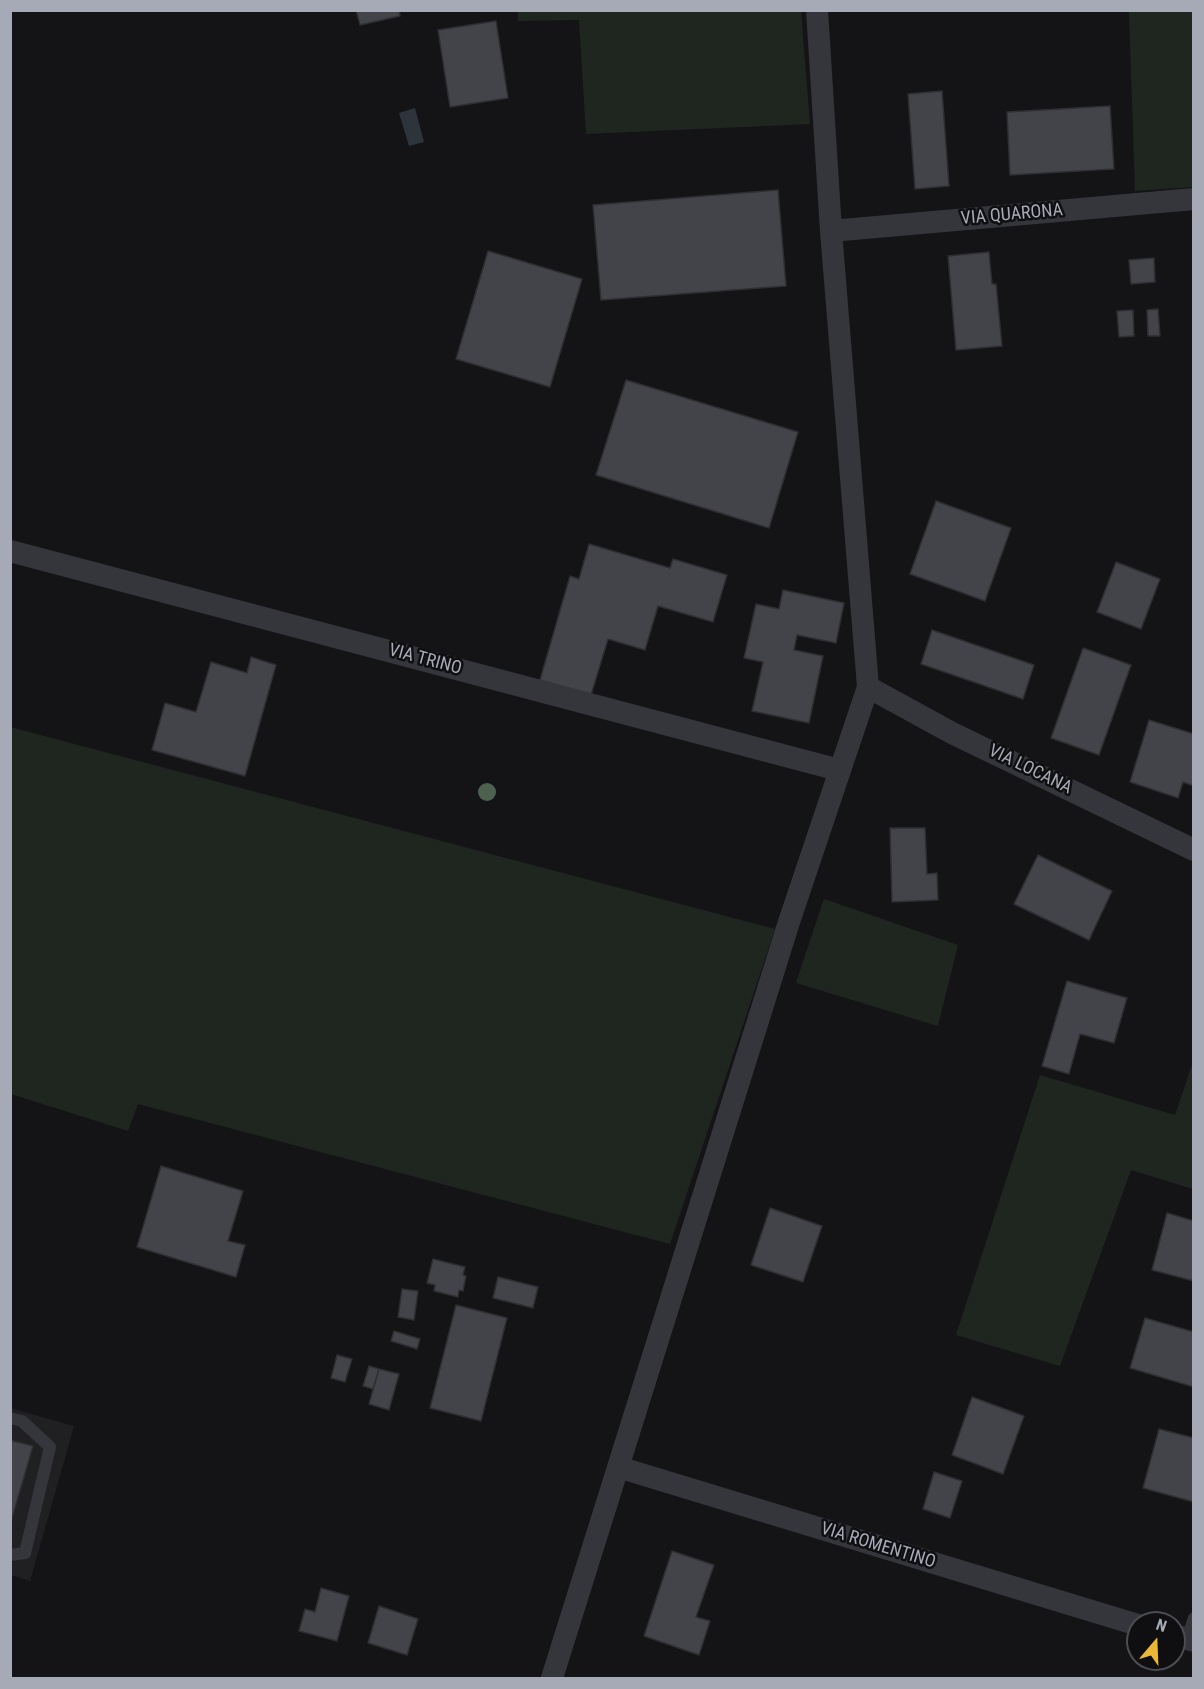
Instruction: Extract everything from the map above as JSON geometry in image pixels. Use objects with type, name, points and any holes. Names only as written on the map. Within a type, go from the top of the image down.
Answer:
[{"type":"street","points":[[552,1678],[789,922],[868,687],[831,231],[817,10]]},
{"type":"street","name":"VIA QUARONA","points":[[831,231],[1194,199]]},
{"type":"street","name":"VIA TRINO","points":[[10,551],[839,770]]},
{"type":"street","name":"VIA LOCANA","points":[[868,687],[952,733],[1194,850]]},
{"type":"street","name":"VIA ROMENTINO","points":[[618,1467],[1126,1621]]},
{"type":"lane","points":[[10,1418],[22,1421],[50,1448],[25,1553],[10,1555]]},
{"type":"lane","points":[[1186,1637],[1194,1618]]},
{"type":"shaded area","points":[[518,11],[801,11],[810,124],[586,134],[579,20],[518,21]]},
{"type":"shaded area","points":[[1129,11],[1193,11],[1193,187],[1135,191]]},
{"type":"shaded area","points":[[415,108],[424,142],[409,146],[399,113]]},
{"type":"shaded area","points":[[10,727],[775,929],[670,1244],[138,1104],[128,1131],[11,1094]]},
{"type":"shaded area","points":[[824,899],[958,945],[938,1026],[796,983]]},
{"type":"shaded area","points":[[1193,1062],[1193,1189],[1131,1170],[1060,1366],[956,1335],[1040,1075],[1175,1115]]},
{"type":"shaded area","points":[[10,1408],[74,1426],[30,1581],[11,1575]]},
{"type":"building","points":[[356,10],[399,10],[400,16],[360,25]]},
{"type":"building","points":[[496,21],[508,98],[450,107],[438,30]]},
{"type":"building","points":[[942,91],[949,186],[915,189],[908,94]]},
{"type":"building","points":[[1110,106],[1114,169],[1010,175],[1007,112]]},
{"type":"building","points":[[778,190],[786,286],[601,300],[593,205]]},
{"type":"building","points":[[488,251],[582,279],[550,387],[456,359]]},
{"type":"building","points":[[989,252],[992,284],[996,284],[1002,346],[956,350],[948,256]]},
{"type":"building","points":[[1154,258],[1155,282],[1131,284],[1129,260]]},
{"type":"building","points":[[1158,309],[1160,336],[1148,336],[1147,310]]},
{"type":"building","points":[[1133,310],[1134,336],[1119,337],[1117,311]]},
{"type":"building","points":[[626,380],[798,432],[769,528],[596,475]]},
{"type":"building","points":[[936,501],[1011,528],[985,601],[910,574]]},
{"type":"building","points":[[589,544],[670,568],[673,559],[727,575],[713,622],[658,606],[645,650],[608,639],[591,695],[540,680],[570,576],[579,579]]},
{"type":"building","points":[[1116,562],[1160,579],[1141,629],[1097,612]]},
{"type":"building","points":[[783,590],[844,603],[836,643],[797,635],[794,650],[823,656],[809,723],[752,711],[763,662],[744,658],[756,604],[779,609]]},
{"type":"building","points":[[932,630],[1034,665],[1023,699],[921,664]]},
{"type":"building","points":[[1083,648],[1131,665],[1099,755],[1051,738]]},
{"type":"building","points":[[251,657],[276,665],[245,776],[152,750],[165,703],[196,712],[211,662],[247,673]]},
{"type":"building","points":[[1149,720],[1194,734],[1194,786],[1183,782],[1178,798],[1130,782]]},
{"type":"building","points":[[890,828],[925,828],[927,874],[937,873],[938,900],[892,902]]},
{"type":"building","points":[[1038,855],[1112,891],[1089,940],[1014,904]]},
{"type":"building","points":[[1067,981],[1127,998],[1114,1043],[1080,1034],[1069,1074],[1042,1066]]},
{"type":"building","points":[[161,1166],[243,1191],[228,1241],[245,1245],[236,1277],[137,1247]]},
{"type":"building","points":[[770,1208],[822,1226],[803,1282],[751,1265]]},
{"type":"building","points":[[1167,1213],[1194,1221],[1194,1281],[1152,1270]]},
{"type":"building","points":[[433,1259],[465,1267],[463,1291],[459,1290],[458,1297],[434,1291],[435,1285],[427,1283]]},
{"type":"building","points":[[498,1277],[538,1287],[533,1308],[493,1298]]},
{"type":"building","points":[[402,1289],[418,1291],[414,1320],[398,1317]]},
{"type":"building","points":[[456,1305],[507,1318],[481,1421],[430,1408]]},
{"type":"building","points":[[1145,1318],[1194,1332],[1194,1387],[1130,1368]]},
{"type":"building","points":[[394,1331],[420,1339],[417,1349],[391,1341]]},
{"type":"building","points":[[337,1355],[352,1359],[345,1382],[331,1378]]},
{"type":"building","points":[[369,1366],[379,1369],[373,1389],[363,1386]]},
{"type":"building","points":[[379,1369],[399,1374],[389,1410],[369,1404]]},
{"type":"building","points":[[972,1397],[1024,1416],[1003,1474],[952,1455]]},
{"type":"building","points":[[1159,1429],[1194,1438],[1194,1502],[1143,1488]]},
{"type":"building","points":[[10,1440],[33,1446],[10,1525]]},
{"type":"building","points":[[934,1472],[962,1481],[950,1518],[923,1509]]},
{"type":"building","points":[[672,1551],[714,1565],[696,1617],[710,1621],[699,1655],[644,1636]]},
{"type":"building","points":[[321,1588],[349,1596],[337,1641],[299,1631],[305,1609],[315,1612]]},
{"type":"building","points":[[379,1606],[418,1619],[407,1655],[368,1643]]}]
